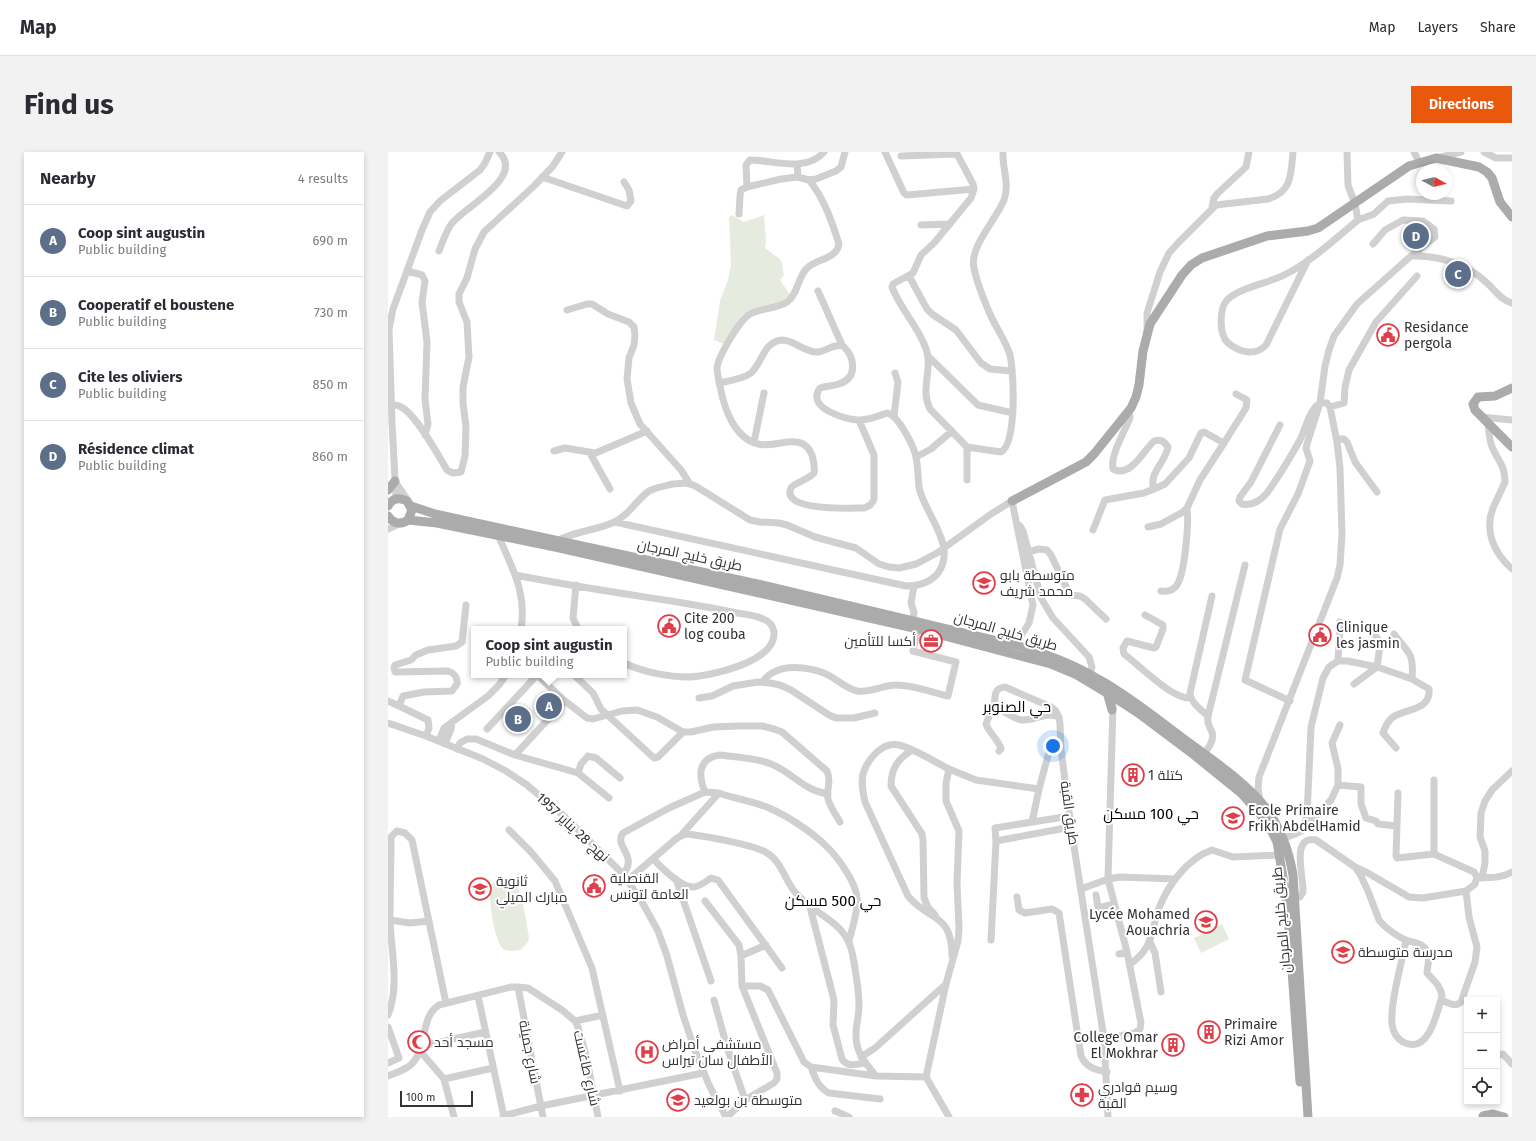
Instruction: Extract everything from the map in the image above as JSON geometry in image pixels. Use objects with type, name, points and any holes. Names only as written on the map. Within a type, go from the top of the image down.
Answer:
[{"type":"main road","points":[[1012,501],[1086,462],[1131,408],[1136,397],[1150,324],[1182,275],[1191,265],[1209,256],[1267,236],[1308,231],[1318,228],[1409,166],[1436,158],[1479,167],[1487,172],[1492,178],[1500,202],[1512,217]]},
{"type":"main road","points":[[1512,388],[1494,396],[1478,397],[1473,404],[1475,410],[1512,447]]},
{"type":"main road","points":[[388,490],[395,481]]},
{"type":"main road","name":"طريق خليج المرجان","points":[[391,501],[404,499],[410,505],[435,514],[918,629],[1019,650],[1043,653],[1089,678],[1118,697],[1246,787],[1258,805],[1277,842],[1291,900]]},
{"type":"main road","points":[[388,516],[393,522],[405,521],[412,513],[410,505]]},
{"type":"main road","name":"طريق خليج المرجان","points":[[405,521],[437,523],[498,535],[556,544],[762,585],[913,620],[1019,650]]},
{"type":"main road","name":"طريق خليج المرجان","points":[[1089,678],[1107,692],[1118,697]]},
{"type":"main road","points":[[1107,692],[1112,710]]},
{"type":"main road","points":[[1112,710],[1116,705],[1118,697]]},
{"type":"main road","name":"طريق خليج المرجان","points":[[1202,756],[1241,793],[1258,805],[1277,824],[1284,838],[1290,858],[1293,875],[1291,900],[1302,1117]]},
{"type":"main road","name":"طريق خليج المرجان","points":[[1297,999],[1308,1117]]},
{"type":"main road","points":[[1485,1117],[1493,1114],[1504,1117]]},
{"type":"street","points":[[391,501],[395,481],[391,449],[392,405],[389,329],[393,309],[430,212],[440,201],[480,170],[490,152]]},
{"type":"street","points":[[438,251],[452,223],[498,184],[504,177],[506,169],[505,162],[500,152]]},
{"type":"street","points":[[392,405],[400,406],[409,412],[448,470],[453,473],[461,472],[466,449],[463,386],[469,358],[467,322],[459,302],[459,294],[467,278],[476,248],[484,232],[542,178],[553,166],[562,152]]},
{"type":"street","points":[[747,187],[746,165],[750,160],[778,164],[797,164],[814,161],[824,152]]},
{"type":"street","points":[[739,214],[741,190],[747,187],[798,177],[809,180],[816,179],[836,171],[841,167],[845,152]]},
{"type":"street","points":[[885,152],[904,193],[907,195],[974,189]]},
{"type":"street","points":[[928,356],[925,395],[930,409],[967,447],[997,452],[1004,450],[1010,435],[1013,413],[1010,355],[990,314],[973,267],[975,252],[1004,200],[1007,187],[1003,152]]},
{"type":"street","points":[[1212,208],[1214,198],[1218,193],[1246,167],[1249,152]]},
{"type":"street","points":[[1147,337],[1147,313],[1165,260],[1178,243],[1216,205],[1268,199],[1275,197],[1282,192],[1290,178],[1293,152]]},
{"type":"street","points":[[1347,152],[1348,185],[1355,204],[1358,220]]},
{"type":"street","points":[[1414,152],[1419,162]]},
{"type":"street","points":[[1436,158],[1460,152]]},
{"type":"street","points":[[1484,152],[1496,158],[1512,158]]},
{"type":"street","points":[[902,156],[957,153],[971,178],[974,189],[971,198],[934,243],[921,255],[915,269],[909,276],[893,284],[892,288],[916,330],[928,356],[978,405],[1013,413]]},
{"type":"street","points":[[797,164],[798,177]]},
{"type":"street","points":[[542,178],[627,206],[632,201],[624,182]]},
{"type":"street","points":[[809,180],[815,187],[829,216],[839,244],[838,249],[831,256],[807,267],[796,290],[788,301],[782,305],[754,312],[744,319],[719,362],[718,373],[722,398],[736,428],[743,435],[754,442],[767,446],[791,441],[805,445],[814,461],[814,473],[811,477],[790,488],[790,493],[792,498],[799,503],[820,508],[864,508],[869,506],[874,499],[875,462],[871,446],[859,420]]},
{"type":"street","points":[[1308,260],[1262,349],[1252,353],[1229,343],[1226,340],[1221,315],[1223,306],[1237,293],[1287,274],[1308,260],[1358,220],[1374,214],[1388,201],[1407,199],[1451,201]]},
{"type":"street","points":[[1290,701],[1245,680],[1277,538],[1298,494],[1310,461],[1306,448],[1320,403],[1325,366],[1329,350],[1334,336],[1357,304],[1411,256],[1435,237],[1434,230],[1423,221],[1403,220],[1385,230],[1373,244]]},
{"type":"street","points":[[921,225],[950,224]]},
{"type":"street","points":[[1411,256],[1432,257],[1461,265],[1480,277],[1500,297],[1512,303]]},
{"type":"street","points":[[407,271],[422,275],[426,281],[422,302],[427,342],[426,399],[428,424],[425,435]]},
{"type":"street","points":[[1287,274],[1294,276],[1296,284]]},
{"type":"street","points":[[909,276],[927,309],[956,330],[980,363],[990,369],[1011,371]]},
{"type":"street","points":[[1330,407],[1344,404],[1345,387],[1349,370],[1372,328],[1418,276]]},
{"type":"street","points":[[615,522],[906,586],[926,583],[936,576],[942,564],[942,540],[922,497],[916,457],[909,440],[894,416],[887,413],[859,420],[842,416],[825,409],[820,406],[817,400],[816,396],[820,388],[838,385],[849,378],[852,372],[853,362],[847,349],[842,345],[818,292]]},
{"type":"street","points":[[567,310],[592,304],[608,314],[629,322],[634,327],[634,345],[629,358],[627,379],[631,403],[640,424],[681,470],[690,484],[745,518],[760,522],[783,523],[815,537],[853,547],[862,551],[874,561],[889,567],[904,568],[930,558],[991,514],[1012,501],[1033,605],[1031,618],[1019,639],[1019,650]]},
{"type":"street","points":[[720,383],[751,373],[767,348],[774,342],[786,340],[817,352],[842,345]]},
{"type":"street","points":[[894,416],[898,382],[895,373]]},
{"type":"street","points":[[754,442],[764,393]]},
{"type":"street","points":[[1148,526],[1161,524],[1168,521],[1187,508],[1200,480],[1246,408],[1246,400],[1236,394]]},
{"type":"street","points":[[1258,805],[1259,778],[1332,594],[1340,564],[1342,534],[1340,468],[1337,442],[1330,407],[1327,403],[1320,403],[1312,410],[1300,440],[1268,493],[1256,502],[1245,505],[1239,501],[1240,497],[1251,482],[1280,425]]},
{"type":"street","points":[[1127,413],[1130,418],[1116,450],[1112,465],[1113,469],[1119,471],[1130,468],[1138,462],[1154,441],[1160,440],[1165,442],[1168,447],[1167,453],[1152,479],[1154,489]]},
{"type":"street","points":[[1512,420],[1485,420],[1492,448],[1504,468],[1505,476],[1501,493],[1493,507],[1490,517],[1490,531],[1494,548],[1502,560],[1512,569]]},
{"type":"street","points":[[610,489],[591,457],[591,454],[647,431]]},
{"type":"street","points":[[916,457],[931,449],[952,431]]},
{"type":"street","points":[[1093,530],[1105,500],[1144,493],[1165,484],[1190,458],[1201,433],[1204,432],[1224,443]]},
{"type":"street","points":[[1337,442],[1340,439],[1344,439],[1347,442],[1355,462],[1377,492]]},
{"type":"street","points":[[967,447],[967,480]]},
{"type":"street","points":[[554,451],[564,448],[595,453]]},
{"type":"street","points":[[395,481],[410,505]]},
{"type":"street","points":[[556,544],[572,534],[615,522],[622,518],[645,494],[654,489],[680,483],[690,484]]},
{"type":"street","points":[[1161,591],[1168,592],[1178,584],[1182,569],[1188,521],[1187,508]]},
{"type":"street","points":[[388,529],[405,521]]},
{"type":"street","points":[[1016,521],[1023,531],[1039,593],[1044,604],[1053,618],[1089,657],[1092,667],[1089,678]]},
{"type":"street","points":[[498,535],[522,594],[523,608],[521,626]]},
{"type":"street","points":[[1028,552],[1039,549],[1047,550],[1054,560],[1068,592],[1071,595],[1080,596],[1085,599],[1106,619]]},
{"type":"street","points":[[1202,756],[1212,741],[1213,736],[1207,723],[1208,716],[1245,566]]},
{"type":"street","points":[[515,575],[699,605],[753,616],[768,622],[774,631],[772,642],[757,658],[736,667],[710,674],[678,676],[650,671],[627,664]]},
{"type":"street","points":[[576,585],[573,618],[577,626]]},
{"type":"street","points":[[913,620],[914,612],[911,603],[914,586]]},
{"type":"street","points":[[1190,698],[1192,680],[1212,596]]},
{"type":"street","points":[[399,706],[403,696],[424,692],[452,691],[456,686],[457,678],[448,671],[395,672],[394,668],[395,665],[411,660],[416,655],[428,650],[456,646],[462,642],[466,604]]},
{"type":"street","points":[[1033,605],[1044,604]]},
{"type":"street","points":[[1144,615],[1163,626],[1156,647],[1154,648],[1127,641],[1123,648],[1124,654],[1172,692],[1183,697],[1190,698],[1208,716]]},
{"type":"street","points":[[1338,661],[1340,622]]},
{"type":"street","points":[[762,682],[770,674],[776,671],[784,669],[808,669],[824,673],[851,690],[868,691],[897,685],[948,696],[956,662],[913,651],[918,629]]},
{"type":"street","points":[[1354,684],[1377,667],[1380,644],[1378,639],[1369,629]]},
{"type":"street","points":[[1394,634],[1411,656],[1413,665],[1412,679]]},
{"type":"street","points":[[1303,830],[1307,816],[1311,727],[1323,678],[1329,668],[1338,661],[1348,660],[1377,667],[1412,679],[1429,689],[1430,695],[1427,701],[1420,706],[1393,717],[1385,726],[1383,732],[1384,736],[1396,748]]},
{"type":"street","points":[[426,736],[449,727],[488,696],[504,678]]},
{"type":"street","points":[[487,729],[534,678]]},
{"type":"street","points":[[540,678],[565,701],[587,718],[593,719],[622,711],[642,712],[658,717],[683,732],[691,732],[713,727],[738,726],[762,726],[782,732],[827,771],[830,780],[828,800],[840,822]]},
{"type":"street","points":[[577,678],[593,693],[601,709],[654,758],[658,758],[683,732]]},
{"type":"street","points":[[699,698],[712,696],[733,686],[762,682],[780,685],[791,690],[836,718],[854,718],[875,713]]},
{"type":"street","points":[[999,751],[1001,749],[1000,745],[987,728],[986,724],[994,705],[994,698],[997,689],[1005,687],[1051,707],[1055,710],[1058,717]]},
{"type":"street","points":[[388,701],[428,720],[430,728],[426,736]]},
{"type":"street","points":[[515,756],[565,701]]},
{"type":"street","points":[[994,705],[1020,720],[1027,720],[1051,714],[1058,717]]},
{"type":"street","points":[[1104,1039],[1135,1033],[1140,1029],[1141,1023],[1128,981],[1130,964],[1108,879],[1112,710]]},
{"type":"street","name":"طريق القبة","points":[[1058,717],[1070,816],[1104,1039],[1107,1072],[1106,1098],[1108,1117]]},
{"type":"street","name":"نهج 28 يناير 1957","points":[[388,724],[426,736],[483,758],[527,785],[565,817],[625,877],[651,916],[664,943],[683,1015],[703,1073],[726,1117]]},
{"type":"street","points":[[1284,838],[1303,830],[1331,800],[1338,786],[1338,769],[1332,743],[1340,725]]},
{"type":"street","points":[[442,742],[449,727]]},
{"type":"street","points":[[449,727],[457,749]]},
{"type":"street","points":[[457,749],[460,743],[467,739],[476,739],[515,756],[578,773],[609,798]]},
{"type":"street","points":[[937,917],[914,904],[908,896],[865,802],[862,788],[863,774],[866,765],[880,749],[893,744],[912,750],[949,769],[976,780],[1039,789]]},
{"type":"street","points":[[1032,822],[1049,752],[1061,749]]},
{"type":"street","points":[[912,750],[901,757],[893,769],[891,786],[922,834],[924,898],[928,907],[948,932],[952,949],[952,966]]},
{"type":"street","points":[[705,792],[701,782],[701,769],[708,759],[713,756],[720,755],[772,764],[806,787],[828,794]]},
{"type":"street","points":[[578,773],[581,764],[588,756],[596,758],[620,778]]},
{"type":"street","points":[[949,769],[946,783],[946,801],[958,826],[960,839],[958,883],[959,928],[958,941],[946,984],[926,1077],[949,1117]]},
{"type":"street","points":[[1291,900],[1300,897],[1303,892],[1300,848],[1305,840],[1310,839],[1316,840],[1355,867],[1408,897],[1424,898],[1466,891],[1475,884],[1485,863],[1485,851],[1480,837],[1481,813],[1485,801],[1492,790],[1512,771]]},
{"type":"street","points":[[1246,787],[1253,784],[1259,778]]},
{"type":"street","points":[[1434,780],[1434,854]]},
{"type":"street","points":[[1338,786],[1360,787],[1361,804],[1366,818],[1376,820],[1378,824],[1396,826]]},
{"type":"street","points":[[625,877],[629,863],[626,851],[620,841],[622,832],[669,808],[705,792],[719,793],[732,798],[756,803],[775,811],[820,840],[831,850],[852,880],[856,891],[857,908],[849,941]]},
{"type":"street","points":[[625,877],[682,834],[714,796],[719,793]]},
{"type":"street","points":[[1398,793],[1395,853],[1397,858],[1434,854],[1470,869],[1479,878]]},
{"type":"street","points":[[991,940],[996,841],[995,828],[1070,816]]},
{"type":"street","points":[[996,841],[1072,827]]},
{"type":"street","points":[[508,830],[531,852],[555,881],[592,968],[620,1091]]},
{"type":"street","points":[[388,1015],[392,1002],[394,971],[390,920],[391,837],[393,833],[401,831],[410,836],[412,840],[446,1003]]},
{"type":"street","points":[[682,834],[747,846],[767,852],[774,858],[791,887],[810,907],[838,926],[849,941],[852,952],[859,1004],[856,1043],[863,1060],[876,1076]]},
{"type":"street","points":[[1130,964],[1137,959],[1150,942],[1160,908],[1175,879],[1196,859],[1212,850],[1233,857],[1280,855]]},
{"type":"street","points":[[652,858],[668,873],[689,886],[694,887],[711,878],[718,880],[782,968]]},
{"type":"street","points":[[1355,867],[1360,874],[1379,920],[1386,928],[1406,940],[1419,943],[1426,949],[1429,956],[1427,973],[1434,980],[1441,992],[1441,1000],[1430,1033],[1423,1041],[1414,1044],[1405,1043],[1398,1038],[1394,1033],[1392,1023],[1406,940]]},
{"type":"street","points":[[1479,878],[1494,878],[1504,876],[1512,872]]},
{"type":"street","points":[[1081,889],[1108,879],[1120,877],[1175,879]]},
{"type":"street","points":[[676,879],[711,981]]},
{"type":"street","points":[[1441,1000],[1455,1005],[1461,1002],[1475,962],[1477,947],[1469,918],[1466,891]]},
{"type":"street","points":[[1096,895],[1098,908],[1114,904]]},
{"type":"street","points":[[1017,897],[1018,907],[1025,914],[1052,909],[1059,913],[1081,1056],[1086,1064],[1093,1070],[1107,1072]]},
{"type":"street","points":[[705,901],[739,945],[742,986],[777,1076],[774,1084],[745,1100],[726,1117]]},
{"type":"street","points":[[810,907],[833,996],[833,1025],[842,1059],[848,1065],[863,1060],[946,984]]},
{"type":"street","points":[[390,920],[410,923],[429,921]]},
{"type":"street","points":[[1150,942],[1155,953],[1161,992]]},
{"type":"street","points":[[741,956],[766,945]]},
{"type":"street","points":[[1119,954],[1127,952]]},
{"type":"street","points":[[742,986],[760,986],[768,990],[804,1062],[810,1067],[820,1087],[824,1091],[829,1093],[880,1099]]},
{"type":"street","name":"شارع طاغست","points":[[388,1076],[409,1066],[421,1048],[430,1015],[434,1008],[446,1003],[511,987],[528,988],[556,1005],[575,1020],[584,1048],[598,1117]]},
{"type":"street","name":"شارع جميلة","points":[[518,987],[543,1117]]},
{"type":"street","points":[[478,996],[503,1116],[541,1106],[703,1073]]},
{"type":"street","points":[[714,1000],[727,1047],[745,1100]]},
{"type":"street","points":[[575,1020],[603,1015]]},
{"type":"street","points":[[388,1027],[399,1058],[388,1063]]},
{"type":"street","points":[[454,1117],[444,1079],[421,1048],[485,1032]]},
{"type":"street","points":[[1500,1054],[1503,1054],[1512,1064]]},
{"type":"street","points":[[810,1067],[876,1076],[926,1077]]},
{"type":"street","points":[[444,1079],[493,1068]]},
{"type":"street","points":[[835,1111],[849,1117]]},
{"type":"shaded area","points":[[732,215],[744,222],[764,215],[766,241],[765,248],[781,260],[784,275],[780,280],[790,295],[785,299],[771,305],[746,312],[737,322],[724,344],[714,340],[720,301],[728,280],[731,265],[729,217]]},
{"type":"shaded area","points":[[503,879],[515,883],[518,887],[522,900],[529,937],[528,942],[520,950],[508,951],[502,948],[499,944],[494,927],[490,889],[493,883]]},
{"type":"shaded area","points":[[1222,924],[1229,939],[1201,953],[1194,938]]},
{"type":"place","name":"Résidence climat","points":[[1416,236]]},
{"type":"place","name":"Cite les oliviers","points":[[1458,274]]},
{"type":"place","name":"Residance pergola","points":[[1388,335]]},
{"type":"place","name":"متوسطة بابو محمد شريف","points":[[984,583]]},
{"type":"place","name":"Cite 200 log couba","points":[[669,626]]},
{"type":"place","name":"Clinique les jasmin","points":[[1320,635]]},
{"type":"place","name":"أكسا للتأمين","points":[[931,641]]},
{"type":"place","name":"Coop sint augustin","points":[[549,706]]},
{"type":"place","name":"Cooperatif el boustene","points":[[518,719]]},
{"type":"place","name":"كتلة 1","points":[[1133,775]]},
{"type":"place","name":"Ecole Primaire Frikh AbdelHamid","points":[[1233,818]]},
{"type":"place","name":"القنصلية العامة لتونس","points":[[594,886]]},
{"type":"place","name":"ثانوية مبارك الميلي","points":[[480,889]]},
{"type":"place","name":"Lycée Mohamed Aouachria","points":[[1206,922]]},
{"type":"place","name":"مدرسة متوسطة","points":[[1343,952]]},
{"type":"place","name":"Primaire Rizi Amor","points":[[1209,1032]]},
{"type":"place","name":"مسجد أحد","points":[[419,1042]]},
{"type":"place","name":"College Omar El Mokhrar","points":[[1173,1045]]},
{"type":"place","name":"مستشفى أمراض الأطفال سان تيراس","points":[[647,1052]]},
{"type":"place","name":"وسيم قوادري القبة","points":[[1082,1095]]},
{"type":"place","name":"متوسطة بن بولعيد","points":[[678,1100]]},
{"type":"district","name":"حي الصنوبر","points":[[1017,707]]},
{"type":"district","name":"حي 100 مسكن","points":[[1151,814]]},
{"type":"district","name":"حي 500 مسكن","points":[[833,901]]}]
